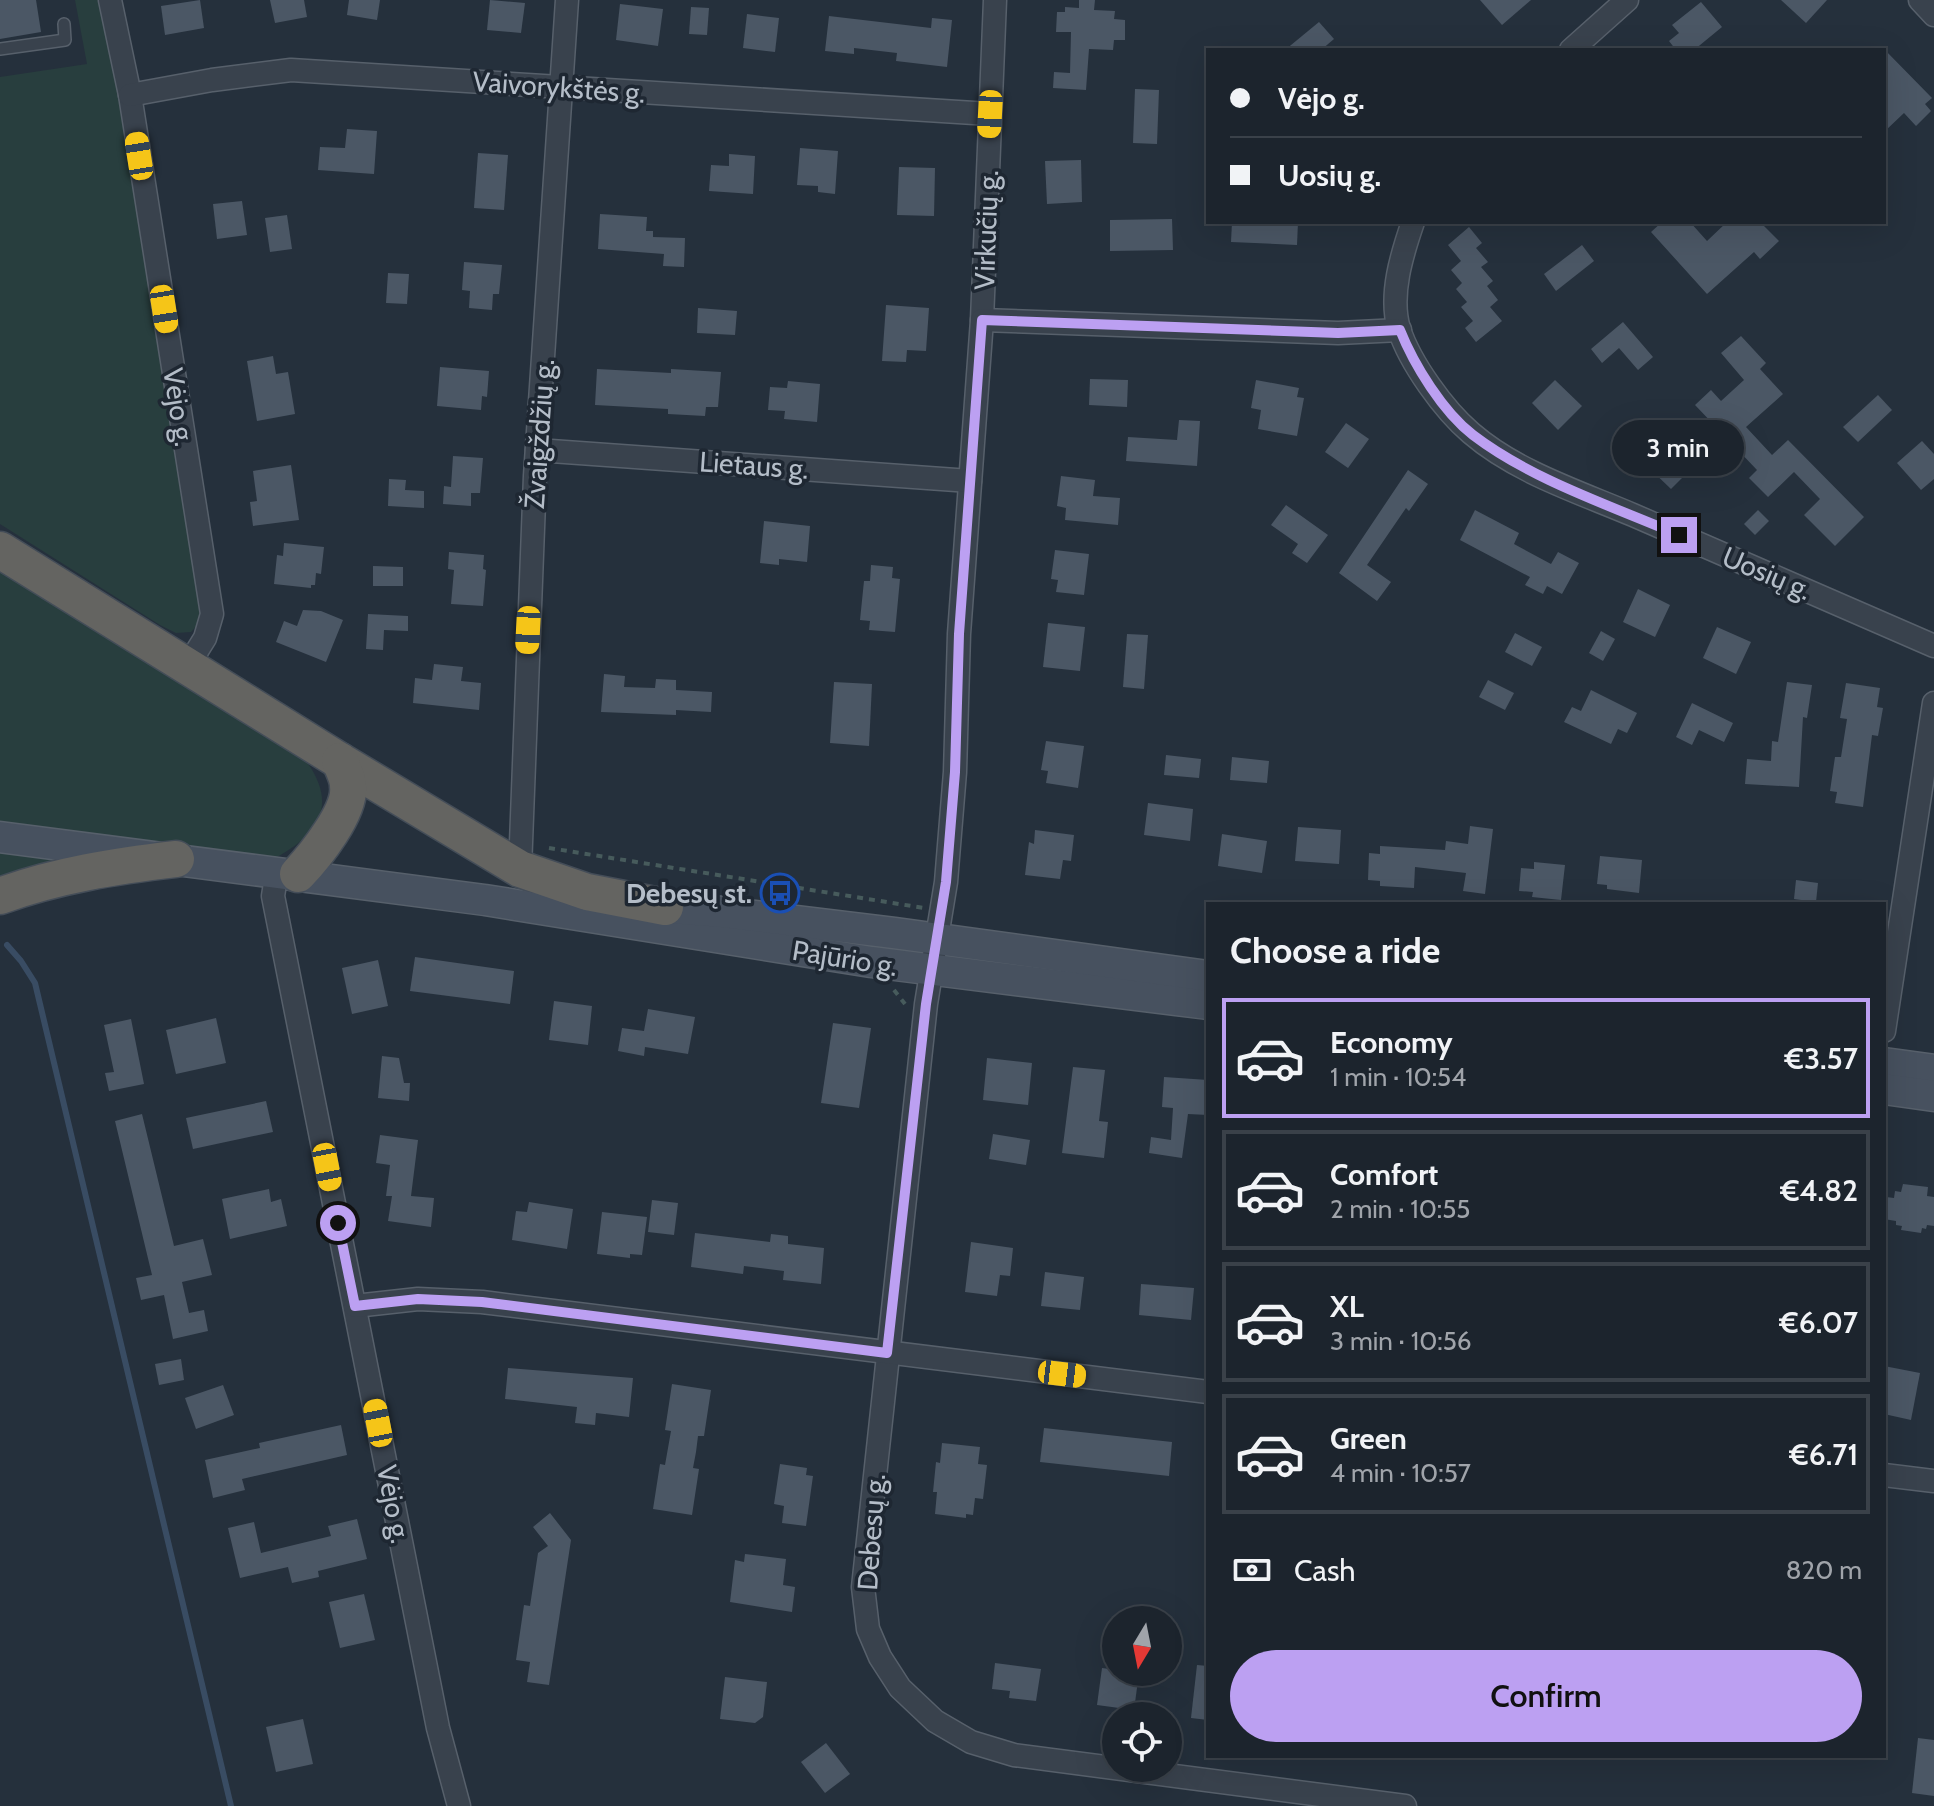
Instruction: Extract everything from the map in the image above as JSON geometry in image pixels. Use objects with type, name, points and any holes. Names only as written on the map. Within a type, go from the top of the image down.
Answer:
[{"type":"highway","points":[[0,550],[340,761],[587,892],[665,907]]},
{"type":"highway","points":[[287,872],[328,838],[342,811],[349,787],[340,761]]},
{"type":"highway","points":[[0,896],[111,866],[176,859]]},
{"type":"main road","name":"Pajūrio g.","points":[[0,837],[287,872],[932,970],[1206,1004]]},
{"type":"main road","name":"Pajūrio g.","points":[[485,900],[665,907],[938,938],[1206,976]]},
{"type":"main road","points":[[1886,1063],[1934,1070]]},
{"type":"main road","points":[[1886,1089],[1934,1096]]},
{"type":"street","name":"Vėjo g.","points":[[110,0],[130,95],[212,614],[205,638],[187,667]]},
{"type":"street","name":"Žvaigždžių g.","points":[[520,856],[537,450],[567,0]]},
{"type":"street","name":"Virkučių g.","points":[[938,938],[955,772],[959,634],[982,320],[995,0]]},
{"type":"street","points":[[1573,48],[1627,0]]},
{"type":"street","points":[[1920,0],[1934,15]]},
{"type":"street","name":"Vaivorykštės g.","points":[[130,95],[291,70],[990,114]]},
{"type":"street","name":"Uosių g.","points":[[1413,224],[1397,288],[1396,312],[1400,330],[1411,357],[1457,420],[1472,435],[1538,474],[1934,646]]},
{"type":"street","points":[[982,320],[1338,333],[1400,330]]},
{"type":"street","name":"Lietaus g.","points":[[537,450],[970,481]]},
{"type":"street","points":[[1886,1018],[1934,703]]},
{"type":"street","name":"Vėjo g.","points":[[287,872],[273,896],[438,1728],[459,1806]]},
{"type":"street","name":"Debesų g.","points":[[938,938],[887,1353],[863,1587],[868,1629],[880,1657],[900,1688],[935,1721],[971,1742],[1014,1755],[1402,1806]]},
{"type":"street","points":[[355,1306],[418,1299],[482,1302],[1206,1392]]},
{"type":"street","points":[[1886,1475],[1934,1481]]},
{"type":"lane","points":[[0,49],[65,40],[64,24]]},
{"type":"path","points":[[520,856],[924,908]]},
{"type":"path","points":[[887,985],[905,1001],[904,1015]]},
{"type":"green space","points":[[75,0],[102,0],[113,54],[202,620],[191,632],[176,633],[160,625],[0,524],[0,77],[87,64]]},
{"type":"green space","points":[[0,566],[299,752],[319,784],[322,799],[321,812],[306,837],[275,858],[0,825]]},
{"type":"green space","points":[[0,853],[80,860],[0,883]]},
{"type":"building","points":[[0,0],[36,0],[41,32],[0,39]]},
{"type":"building","points":[[200,0],[204,28],[165,35],[161,6]]},
{"type":"building","points":[[270,0],[304,0],[307,17],[275,23]]},
{"type":"building","points":[[349,0],[380,0],[377,20],[347,15]]},
{"type":"building","points":[[490,0],[525,3],[521,33],[487,30]]},
{"type":"building","points":[[1079,0],[1095,0],[1094,10],[1115,11],[1114,19],[1125,20],[1125,40],[1114,40],[1113,50],[1089,49],[1086,90],[1053,88],[1054,72],[1070,73],[1071,32],[1056,32],[1057,12],[1065,12],[1065,7],[1079,8]]},
{"type":"building","points":[[1480,0],[1531,0],[1502,25]]},
{"type":"building","points":[[1781,0],[1827,0],[1806,23]]},
{"type":"building","points":[[1701,2],[1722,27],[1696,48],[1674,48],[1669,41],[1679,33],[1672,25]]},
{"type":"building","points":[[620,4],[663,9],[658,46],[616,40]]},
{"type":"building","points":[[691,7],[709,8],[707,35],[689,34]]},
{"type":"building","points":[[747,14],[779,18],[775,52],[743,48]]},
{"type":"building","points":[[829,16],[931,28],[932,18],[952,20],[947,67],[896,61],[897,53],[854,48],[854,54],[825,51]]},
{"type":"building","points":[[1319,22],[1334,39],[1323,48],[1287,48]]},
{"type":"building","points":[[1886,51],[1932,98],[1925,104],[1931,111],[1916,126],[1904,113],[1886,130]]},
{"type":"building","points":[[1135,89],[1159,90],[1157,144],[1133,143]]},
{"type":"building","points":[[347,129],[377,131],[374,174],[318,170],[320,147],[345,148]]},
{"type":"building","points":[[800,148],[838,151],[835,194],[818,192],[818,186],[797,185]]},
{"type":"building","points":[[478,153],[508,155],[504,210],[474,208]]},
{"type":"building","points":[[729,154],[755,156],[753,194],[709,191],[711,165],[729,166]]},
{"type":"building","points":[[1081,160],[1082,202],[1047,204],[1045,161]]},
{"type":"building","points":[[899,167],[935,168],[934,216],[897,215]]},
{"type":"building","points":[[242,201],[247,235],[217,239],[213,204]]},
{"type":"building","points":[[600,214],[647,217],[646,231],[653,231],[653,237],[685,238],[684,267],[663,266],[664,254],[598,249]]},
{"type":"building","points":[[287,215],[292,249],[270,252],[265,218]]},
{"type":"building","points":[[1172,219],[1173,250],[1110,251],[1110,220]]},
{"type":"building","points":[[1232,224],[1298,224],[1297,245],[1231,242]]},
{"type":"building","points":[[1660,224],[1692,224],[1707,241],[1725,224],[1762,224],[1779,241],[1760,259],[1754,252],[1707,294],[1651,232]]},
{"type":"building","points":[[1469,227],[1482,243],[1476,248],[1488,262],[1481,267],[1493,281],[1487,286],[1498,300],[1490,307],[1502,321],[1476,342],[1465,328],[1473,321],[1461,307],[1467,302],[1456,289],[1462,283],[1451,270],[1461,261],[1448,245]]},
{"type":"building","points":[[1582,245],[1594,261],[1556,291],[1544,274]]},
{"type":"building","points":[[464,262],[502,265],[499,294],[493,294],[492,310],[469,308],[470,291],[462,290]]},
{"type":"building","points":[[388,273],[409,274],[407,304],[386,303]]},
{"type":"building","points":[[886,305],[929,308],[926,351],[907,350],[906,362],[882,361]]},
{"type":"building","points":[[698,308],[737,311],[735,335],[697,333]]},
{"type":"building","points":[[1623,322],[1653,357],[1638,370],[1619,348],[1602,363],[1591,349]]},
{"type":"building","points":[[1741,336],[1766,363],[1760,369],[1783,394],[1746,427],[1772,455],[1788,440],[1864,517],[1835,546],[1804,515],[1820,499],[1794,472],[1768,497],[1749,478],[1757,470],[1695,405],[1711,390],[1721,401],[1744,380],[1721,353]]},
{"type":"building","points":[[273,356],[276,374],[288,372],[295,414],[257,421],[247,361]]},
{"type":"building","points":[[440,367],[489,371],[487,397],[482,396],[481,410],[437,406]]},
{"type":"building","points":[[597,369],[721,372],[718,407],[706,407],[705,416],[668,414],[668,409],[595,405]]},
{"type":"building","points":[[1090,379],[1128,380],[1127,407],[1089,405]]},
{"type":"building","points":[[1256,380],[1299,388],[1297,397],[1304,398],[1297,436],[1258,429],[1261,410],[1251,408]]},
{"type":"building","points":[[1555,380],[1582,406],[1558,430],[1532,403]]},
{"type":"building","points":[[788,381],[820,384],[817,422],[784,419],[785,411],[768,410],[770,387],[787,388]]},
{"type":"building","points":[[1878,395],[1892,410],[1858,442],[1843,427]]},
{"type":"building","points":[[1179,420],[1200,421],[1197,466],[1126,461],[1128,437],[1177,440]]},
{"type":"building","points":[[1346,423],[1369,439],[1348,468],[1325,452]]},
{"type":"building","points":[[1672,440],[1696,464],[1671,489],[1647,466]]},
{"type":"building","points":[[1922,441],[1934,454],[1934,479],[1921,490],[1897,463]]},
{"type":"building","points":[[453,456],[483,458],[480,493],[471,493],[471,506],[443,504],[444,486],[451,487]]},
{"type":"building","points":[[291,465],[299,520],[253,526],[250,502],[257,501],[253,471]]},
{"type":"building","points":[[1408,470],[1428,484],[1409,511],[1406,508],[1367,565],[1391,582],[1377,601],[1339,573]]},
{"type":"building","points":[[1061,476],[1095,480],[1093,496],[1120,498],[1118,525],[1065,520],[1066,508],[1057,506]]},
{"type":"building","points":[[389,479],[406,480],[405,490],[424,491],[424,508],[388,506]]},
{"type":"building","points":[[1286,505],[1328,535],[1307,563],[1292,553],[1298,544],[1271,525]]},
{"type":"building","points":[[1475,510],[1519,533],[1514,544],[1551,564],[1558,552],[1579,563],[1562,594],[1547,586],[1543,594],[1525,585],[1530,577],[1460,540]]},
{"type":"building","points":[[1758,510],[1769,521],[1755,535],[1744,524]]},
{"type":"building","points":[[764,521],[810,526],[807,562],[779,559],[779,565],[760,563]]},
{"type":"building","points":[[284,543],[324,547],[321,574],[316,573],[315,585],[311,588],[274,584],[277,555],[283,556]]},
{"type":"building","points":[[1055,550],[1089,554],[1084,595],[1056,592],[1058,580],[1051,579]]},
{"type":"building","points":[[449,552],[484,555],[483,606],[451,604],[454,570],[448,569]]},
{"type":"building","points":[[871,565],[893,567],[892,578],[900,579],[895,632],[869,630],[870,621],[860,620],[864,581],[870,581]]},
{"type":"building","points":[[373,566],[403,567],[403,586],[373,586]]},
{"type":"building","points":[[1638,589],[1670,605],[1655,637],[1623,622]]},
{"type":"building","points":[[303,610],[321,611],[343,620],[326,662],[276,642],[284,621],[297,626]]},
{"type":"building","points":[[368,614],[408,616],[408,631],[384,630],[383,650],[366,649]]},
{"type":"building","points":[[1048,623],[1085,627],[1080,671],[1043,667]]},
{"type":"building","points":[[1717,627],[1751,642],[1736,674],[1703,658]]},
{"type":"building","points":[[1601,631],[1615,639],[1603,661],[1589,653]]},
{"type":"building","points":[[1515,633],[1542,647],[1532,666],[1505,652]]},
{"type":"building","points":[[1127,634],[1148,635],[1144,689],[1123,687]]},
{"type":"building","points":[[434,664],[463,667],[461,681],[481,683],[479,710],[413,703],[415,678],[432,680]]},
{"type":"building","points":[[604,674],[625,676],[624,687],[655,688],[656,679],[676,680],[676,690],[712,692],[711,712],[676,710],[676,715],[601,712]]},
{"type":"building","points":[[1488,680],[1514,693],[1505,710],[1479,697]]},
{"type":"building","points":[[834,682],[872,684],[869,746],[830,743]]},
{"type":"building","points":[[1787,682],[1812,685],[1807,718],[1803,717],[1799,787],[1745,784],[1747,759],[1771,761],[1772,741],[1778,742]]},
{"type":"building","points":[[1846,683],[1880,688],[1877,707],[1883,708],[1878,736],[1872,735],[1863,807],[1835,803],[1837,792],[1830,791],[1835,757],[1841,757],[1847,719],[1840,718]]},
{"type":"building","points":[[1591,690],[1637,713],[1627,733],[1618,729],[1611,744],[1564,722],[1572,707],[1581,711]]},
{"type":"building","points":[[1692,703],[1733,723],[1724,742],[1699,730],[1692,745],[1676,737]]},
{"type":"building","points":[[1046,741],[1084,746],[1078,788],[1046,783],[1048,771],[1041,770]]},
{"type":"building","points":[[1166,755],[1201,759],[1199,778],[1164,775]]},
{"type":"building","points":[[1232,757],[1269,761],[1267,783],[1230,780]]},
{"type":"building","points":[[1148,803],[1193,809],[1190,841],[1144,835]]},
{"type":"building","points":[[1470,826],[1493,829],[1485,894],[1463,891],[1466,873],[1415,867],[1414,888],[1380,886],[1380,881],[1368,880],[1369,853],[1380,854],[1380,846],[1445,850],[1446,841],[1468,844]]},
{"type":"building","points":[[1298,827],[1341,830],[1339,864],[1295,861]]},
{"type":"building","points":[[1035,830],[1074,835],[1071,861],[1063,860],[1060,879],[1025,875],[1029,842],[1034,844]]},
{"type":"building","points":[[1222,834],[1267,841],[1262,873],[1218,866]]},
{"type":"building","points":[[1600,856],[1642,860],[1639,893],[1607,889],[1607,885],[1597,884]]},
{"type":"building","points":[[1534,862],[1565,865],[1561,900],[1532,897],[1533,892],[1519,891],[1521,868],[1534,869]]},
{"type":"building","points":[[1796,880],[1818,883],[1816,902],[1794,899]]},
{"type":"building","points":[[415,957],[514,971],[510,1004],[410,991]]},
{"type":"building","points":[[378,960],[388,1006],[352,1014],[342,968]]},
{"type":"building","points":[[554,1001],[592,1006],[588,1045],[549,1040]]},
{"type":"building","points":[[648,1009],[695,1017],[688,1054],[645,1047],[644,1056],[618,1051],[622,1028],[644,1031]]},
{"type":"building","points":[[216,1018],[226,1063],[176,1074],[166,1030]]},
{"type":"building","points":[[131,1019],[144,1084],[109,1091],[105,1073],[114,1072],[104,1025]]},
{"type":"building","points":[[833,1023],[871,1028],[859,1108],[821,1103]]},
{"type":"building","points":[[382,1056],[399,1058],[404,1083],[410,1083],[409,1101],[378,1098]]},
{"type":"building","points":[[987,1058],[1032,1063],[1028,1105],[983,1100]]},
{"type":"building","points":[[1073,1067],[1105,1070],[1099,1121],[1108,1122],[1104,1158],[1062,1153]]},
{"type":"building","points":[[1164,1077],[1206,1080],[1206,1115],[1188,1114],[1182,1158],[1149,1153],[1151,1137],[1171,1140],[1173,1108],[1162,1107]]},
{"type":"building","points":[[266,1101],[273,1132],[193,1149],[186,1118]]},
{"type":"building","points":[[142,1114],[174,1246],[203,1239],[212,1275],[182,1282],[189,1313],[204,1310],[208,1331],[173,1339],[164,1295],[141,1300],[136,1278],[152,1275],[115,1121]]},
{"type":"building","points":[[993,1134],[1030,1140],[1026,1165],[989,1159]]},
{"type":"building","points":[[380,1135],[418,1140],[411,1196],[434,1198],[431,1227],[388,1221],[392,1196],[386,1196],[390,1165],[376,1163]]},
{"type":"building","points":[[1903,1184],[1928,1187],[1927,1196],[1934,1197],[1934,1226],[1927,1225],[1921,1233],[1901,1230],[1902,1226],[1896,1225],[1896,1221],[1886,1219],[1886,1197],[1894,1198],[1895,1191],[1901,1192]]},
{"type":"building","points":[[269,1189],[271,1202],[281,1199],[287,1226],[230,1239],[222,1199]]},
{"type":"building","points":[[652,1200],[678,1203],[674,1235],[648,1232]]},
{"type":"building","points":[[529,1202],[573,1209],[567,1249],[512,1240],[516,1211],[527,1212]]},
{"type":"building","points":[[602,1212],[647,1217],[642,1255],[630,1254],[630,1258],[597,1254]]},
{"type":"building","points":[[695,1233],[770,1242],[771,1234],[788,1236],[788,1244],[824,1248],[821,1284],[783,1280],[784,1271],[744,1266],[743,1274],[691,1267]]},
{"type":"building","points":[[971,1242],[1013,1248],[1010,1276],[1000,1275],[997,1296],[965,1292]]},
{"type":"building","points":[[1045,1272],[1084,1277],[1080,1310],[1041,1306]]},
{"type":"building","points":[[1141,1284],[1194,1288],[1191,1320],[1139,1315]]},
{"type":"building","points":[[181,1359],[184,1380],[159,1385],[155,1364]]},
{"type":"building","points":[[1886,1366],[1920,1373],[1911,1420],[1886,1414]]},
{"type":"building","points":[[508,1368],[633,1378],[629,1417],[596,1413],[595,1425],[575,1423],[577,1407],[505,1399]]},
{"type":"building","points":[[672,1384],[711,1390],[704,1436],[698,1436],[693,1468],[699,1469],[692,1515],[653,1509],[660,1464],[665,1465],[671,1431],[665,1430]]},
{"type":"building","points":[[223,1385],[234,1415],[196,1429],[185,1398]]},
{"type":"building","points":[[341,1425],[347,1455],[242,1479],[245,1490],[213,1498],[205,1460],[260,1448],[259,1443]]},
{"type":"building","points":[[1044,1428],[1172,1442],[1169,1476],[1040,1462]]},
{"type":"building","points":[[942,1443],[980,1447],[978,1464],[987,1465],[983,1499],[975,1498],[973,1515],[966,1514],[966,1518],[935,1514],[937,1492],[933,1492],[936,1462],[940,1463]]},
{"type":"building","points":[[780,1464],[807,1468],[806,1475],[813,1476],[806,1526],[782,1523],[784,1506],[774,1504]]},
{"type":"building","points":[[550,1513],[571,1540],[549,1685],[527,1682],[530,1662],[516,1660],[524,1605],[530,1606],[538,1553],[548,1546],[533,1527]]},
{"type":"building","points":[[357,1519],[367,1559],[318,1571],[319,1577],[292,1583],[288,1567],[240,1578],[228,1528],[254,1522],[261,1553],[331,1536],[328,1526]]},
{"type":"building","points":[[745,1554],[786,1559],[783,1585],[795,1587],[792,1612],[730,1602],[735,1560],[744,1562]]},
{"type":"building","points":[[364,1594],[375,1640],[340,1648],[329,1602]]},
{"type":"building","points":[[995,1663],[1041,1669],[1036,1701],[1009,1698],[1010,1691],[992,1689]]},
{"type":"building","points":[[1197,1665],[1206,1666],[1206,1720],[1191,1718]]},
{"type":"building","points":[[1102,1668],[1102,1686],[1137,1686],[1135,1702],[1102,1702],[1102,1706],[1097,1705]]},
{"type":"building","points":[[725,1677],[767,1682],[763,1717],[755,1723],[720,1719]]},
{"type":"building","points":[[303,1719],[313,1764],[276,1772],[266,1727]]},
{"type":"building","points":[[1918,1738],[1934,1740],[1934,1796],[1912,1793]]},
{"type":"building","points":[[826,1743],[850,1774],[825,1793],[801,1762]]},
{"type":"waterway","points":[[7,945],[35,983],[231,1806]]},
{"type":"place","name":"Debesų st.","points":[[780,893]]},
{"type":"route","points":[[338,1223],[355,1306],[418,1299],[482,1302],[887,1353],[926,1004],[946,882],[955,772],[959,634],[982,320],[1338,333],[1400,330],[1411,357],[1446,406],[1472,435],[1538,474],[1679,535]]}]
